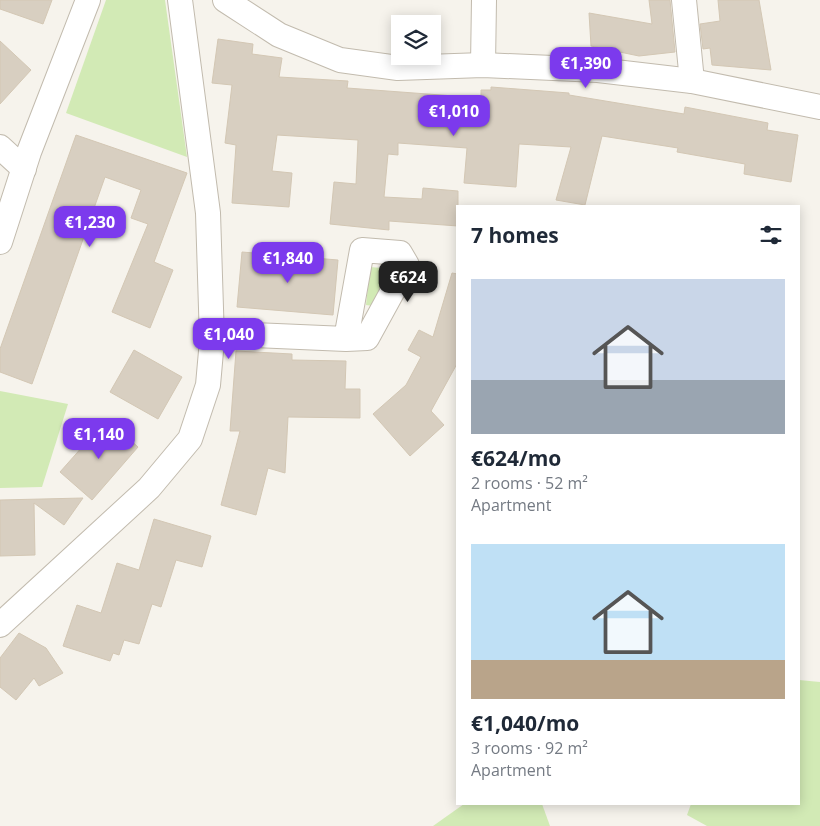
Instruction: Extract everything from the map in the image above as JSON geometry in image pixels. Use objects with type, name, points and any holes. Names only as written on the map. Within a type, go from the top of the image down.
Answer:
[{"type":"street","points":[[0,242],[24,169],[88,0]]},
{"type":"street","points":[[0,625],[149,488],[190,439],[208,385],[212,333],[208,213],[180,0]]},
{"type":"street","points":[[225,0],[279,35],[340,60],[398,68],[483,65],[598,70],[692,80],[820,108]]},
{"type":"street","points":[[483,65],[484,0]]},
{"type":"street","points":[[684,0],[692,80]]},
{"type":"street","points":[[0,147],[24,169]]},
{"type":"street","points":[[212,333],[346,339]]},
{"type":"green space","points":[[106,0],[165,0],[187,157],[66,113]]},
{"type":"green space","points":[[370,267],[393,269],[373,306],[366,305]]},
{"type":"green space","points":[[0,391],[68,404],[42,487],[0,488]]},
{"type":"green space","points":[[800,680],[820,682],[820,826],[707,826],[687,815],[691,805],[800,805]]},
{"type":"green space","points":[[463,805],[542,805],[550,826],[433,826]]},
{"type":"building","points":[[0,0],[52,0],[43,24],[0,9]]},
{"type":"building","points":[[649,0],[670,0],[675,52],[639,56],[591,46],[589,13],[652,24]]},
{"type":"building","points":[[718,0],[759,0],[771,70],[712,65],[710,48],[703,49],[700,24],[720,21]]},
{"type":"building","points":[[218,39],[253,44],[252,54],[282,58],[279,77],[348,81],[347,88],[481,98],[481,90],[491,90],[491,87],[569,93],[569,95],[684,114],[685,107],[768,123],[767,130],[798,135],[791,182],[744,174],[745,164],[677,152],[678,148],[602,136],[585,205],[556,200],[571,147],[519,144],[516,187],[464,183],[467,148],[398,143],[398,155],[388,154],[384,197],[422,199],[423,188],[458,191],[456,226],[389,221],[389,230],[330,224],[334,182],[356,184],[358,140],[277,135],[272,171],[292,173],[289,207],[232,203],[236,145],[225,143],[232,85],[212,83]]},
{"type":"building","points":[[0,41],[31,70],[0,104]]},
{"type":"building","points":[[76,135],[187,173],[154,262],[173,270],[150,328],[112,312],[148,224],[131,218],[141,190],[105,177],[32,384],[0,372],[0,349]]},
{"type":"building","points":[[242,252],[338,260],[333,315],[237,307]]},
{"type":"building","points":[[452,273],[456,274],[456,366],[431,411],[444,425],[410,456],[373,414],[406,385],[421,357],[408,350],[419,330],[433,337]]},
{"type":"building","points":[[134,350],[182,377],[158,419],[110,392]]},
{"type":"building","points":[[236,351],[292,354],[292,360],[346,361],[345,389],[360,389],[360,418],[288,417],[285,473],[268,468],[256,515],[221,505],[240,431],[230,431]]},
{"type":"building","points":[[107,419],[138,447],[92,500],[60,472]]},
{"type":"building","points":[[83,498],[64,525],[34,503],[35,555],[0,556],[0,500]]},
{"type":"building","points":[[154,519],[211,536],[202,567],[176,560],[161,607],[152,604],[139,644],[124,640],[119,655],[113,653],[110,661],[63,646],[77,605],[101,613],[117,563],[139,570]]},
{"type":"building","points":[[19,633],[46,648],[63,673],[39,686],[34,678],[16,700],[0,687],[0,658]]}]
